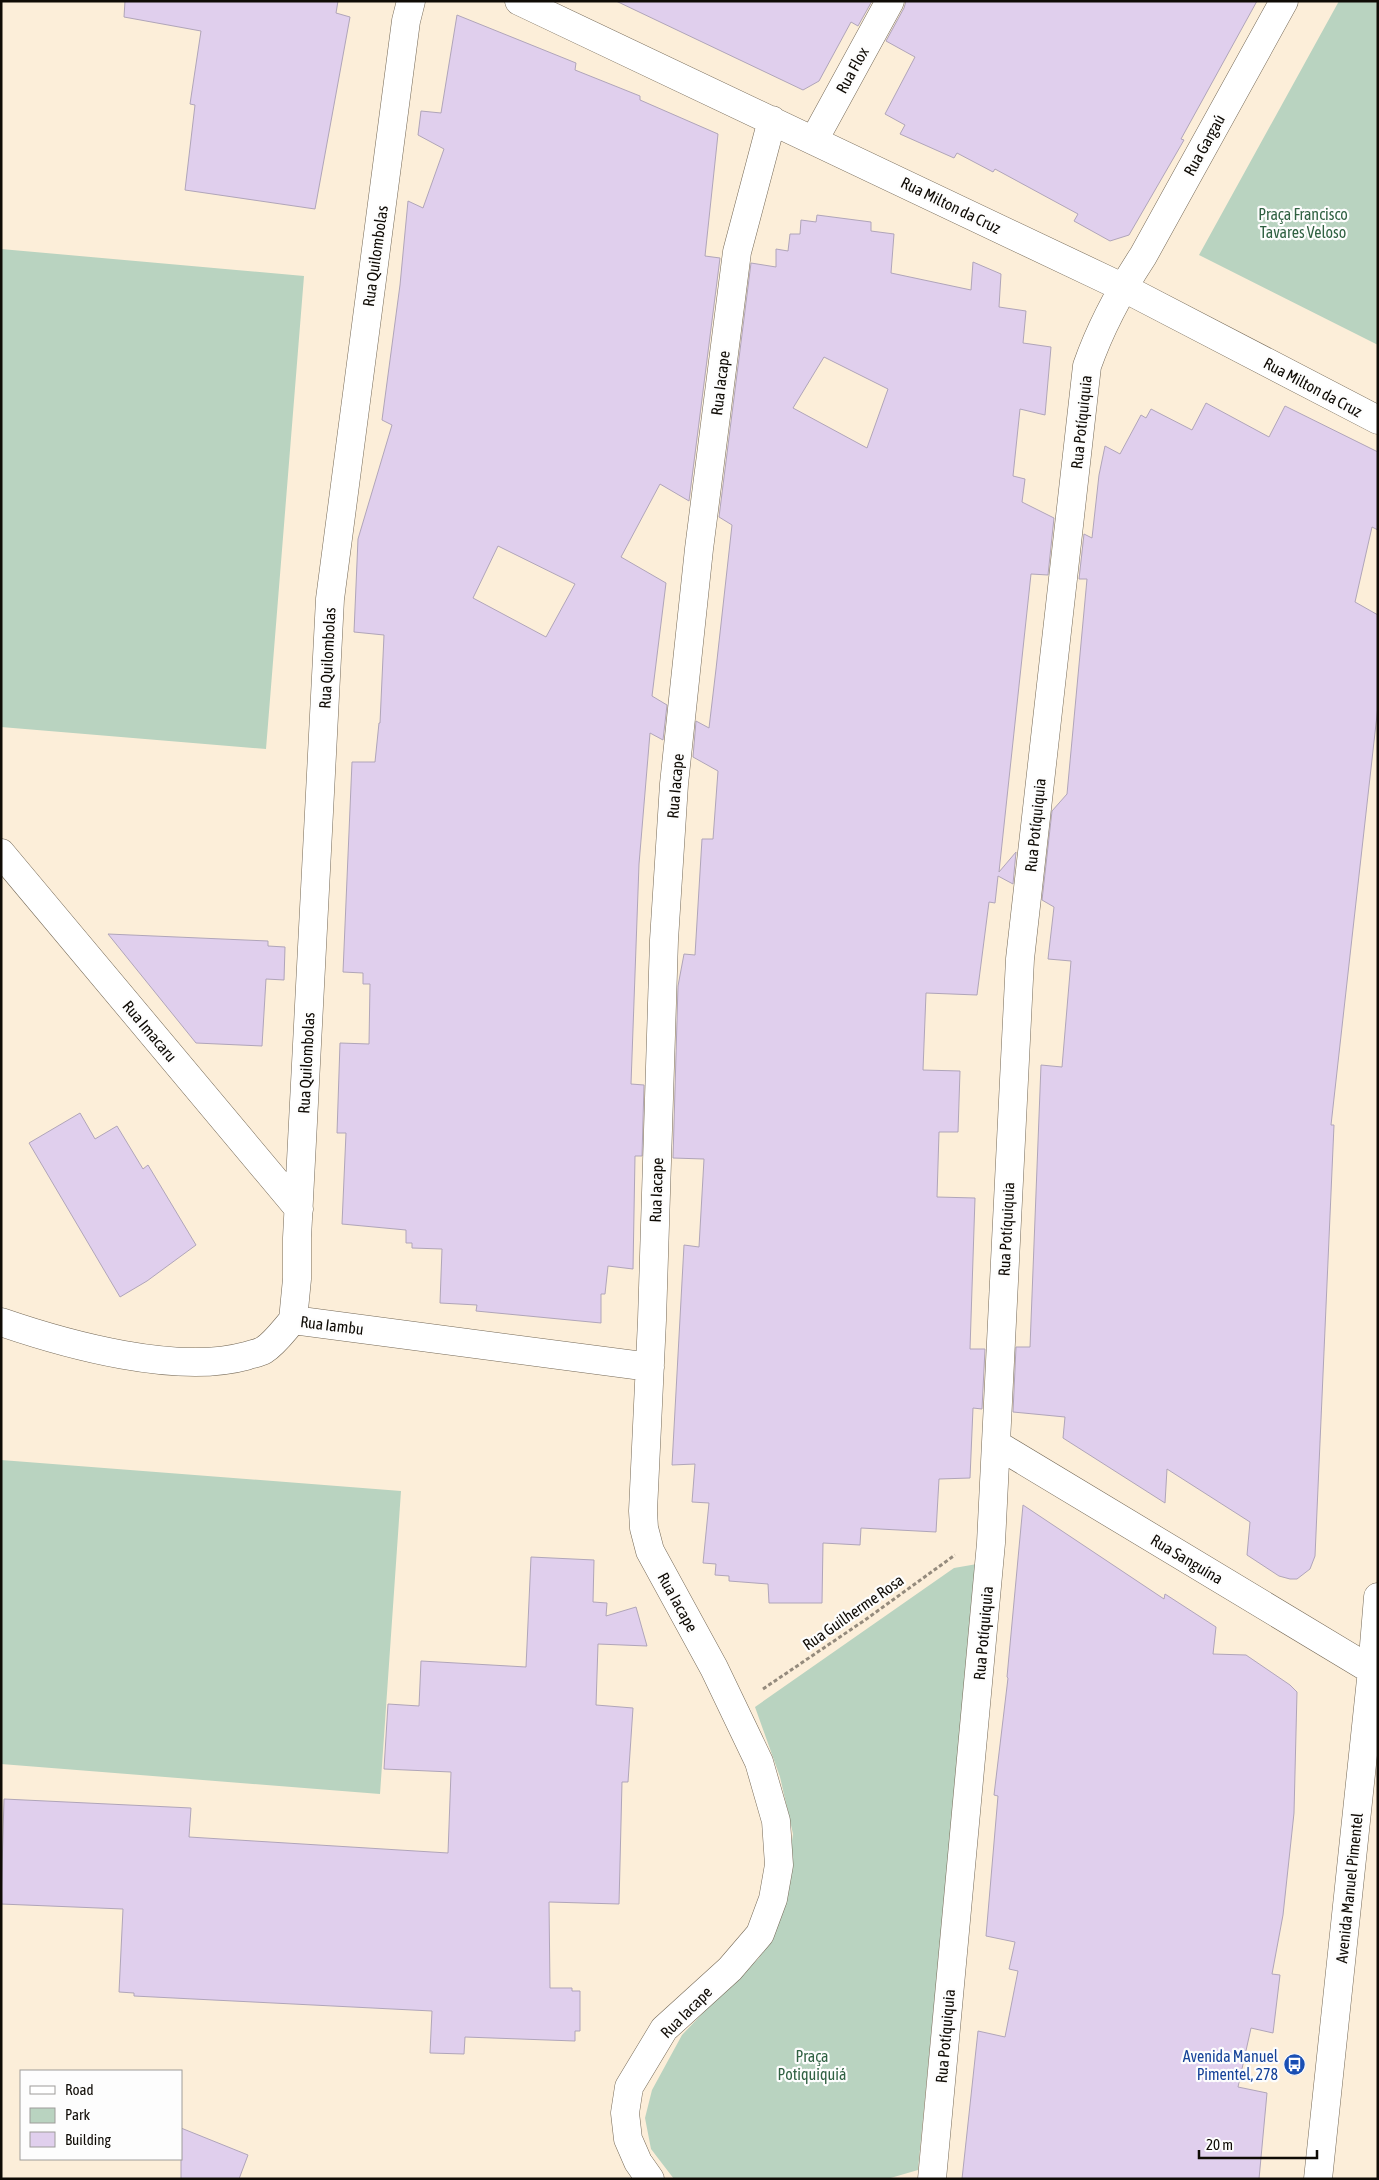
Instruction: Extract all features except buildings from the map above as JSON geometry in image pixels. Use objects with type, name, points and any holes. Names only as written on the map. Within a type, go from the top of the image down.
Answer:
[{"type":"street","name":"Rua Quilombolas","points":[[293,1320],[297,1279],[330,599],[405,31],[411,1]]},
{"type":"street","name":"Rua Milton da Cruz","points":[[519,1],[1122,287],[1378,420]]},
{"type":"street","name":"Rua Flox","points":[[814,140],[890,1]]},
{"type":"street","name":"Rua Gargaú","points":[[1122,287],[1143,256],[1284,1]]},
{"type":"street","name":"Rua Iacape","points":[[650,2179],[638,2162],[628,2140],[624,2114],[629,2087],[664,2029],[730,1969],[760,1934],[773,1898],[779,1866],[776,1821],[759,1762],[714,1668],[650,1551],[644,1528],[643,1511],[650,1367],[664,940],[674,784],[699,549],[737,252],[772,120]]},
{"type":"street","name":"Rua Potíquiquia","points":[[932,2179],[991,1543],[1020,959],[1087,366],[1099,332],[1122,287]]},
{"type":"street","name":"Rua Imacaru","points":[[1,853],[299,1209]]},
{"type":"street","name":"Rua Iambu","points":[[1,1322],[32,1333],[137,1358],[200,1362],[236,1359],[263,1351],[293,1320],[650,1367]]},
{"type":"street","name":"Rua Sanguína","points":[[996,1444],[1375,1672]]},
{"type":"street","name":"Avenida Manuel Pimentel","points":[[1318,2179],[1375,1672],[1378,1597]]},
{"type":"path","name":"Rua Guilherme Rosa","points":[[734,1709],[865,1620],[955,1555],[991,1543]]},
{"type":"green space","name":"Praça Francisco Tavares Veloso","points":[[1339,1],[1378,1],[1378,345],[1199,255]]},
{"type":"green space","points":[[1,249],[304,276],[266,749],[1,727]]},
{"type":"green space","points":[[1,1460],[401,1491],[380,1794],[1,1764]]},
{"type":"green space","name":"Praça Potiquiquiá","points":[[977,1564],[918,2170],[887,2179],[674,2179],[651,2149],[645,2118],[652,2090],[682,2035],[759,1958],[782,1907],[793,1834],[780,1777],[755,1707],[954,1568]]},
{"type":"place","name":"Avenida Manuel Pimentel, 278","points":[[1294,2065]]}]
